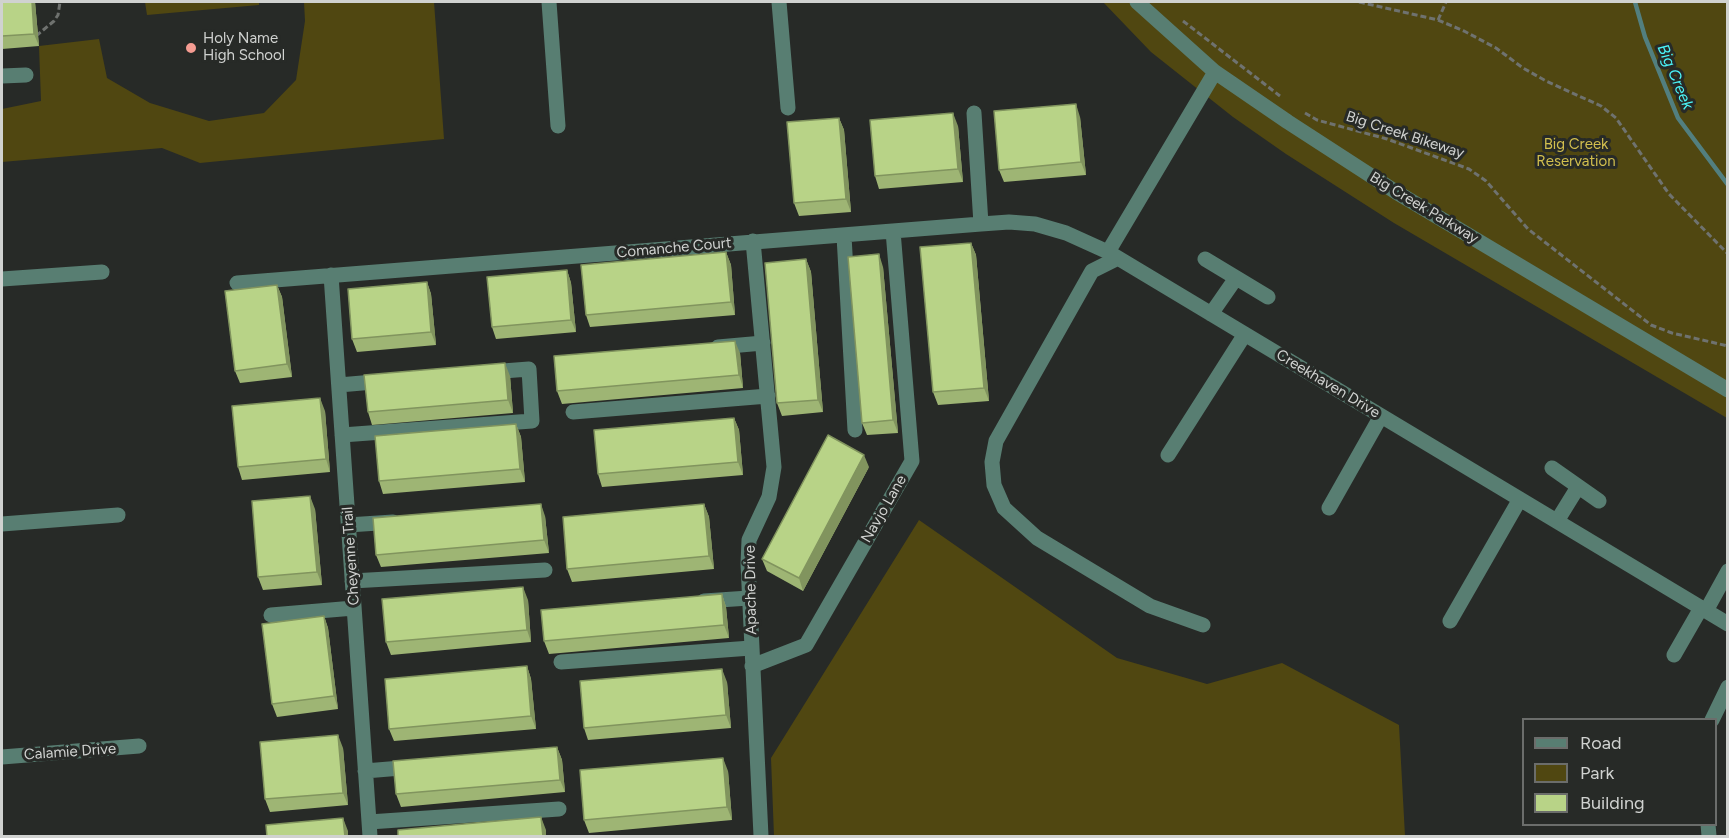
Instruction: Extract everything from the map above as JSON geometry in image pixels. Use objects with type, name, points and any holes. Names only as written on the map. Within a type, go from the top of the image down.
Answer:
[{"type":"street","points":[[549,2],[558,126]]},
{"type":"street","points":[[779,2],[788,108]]},
{"type":"street","name":"Big Creek Parkway","points":[[1137,2],[1215,72],[1396,192],[1728,390]]},
{"type":"street","points":[[1203,625],[1150,606],[1037,538],[1004,508],[994,485],[992,462],[996,441],[1092,271],[1113,255],[1215,72]]},
{"type":"street","points":[[2,76],[27,75]]},
{"type":"street","points":[[975,113],[981,224]]},
{"type":"street","name":"Comanche Court","points":[[237,283],[1009,222],[1035,224],[1066,233],[1113,255]]},
{"type":"street","name":"Navjo Lane","points":[[752,666],[806,645],[912,461],[892,231]]},
{"type":"street","points":[[844,236],[855,430]]},
{"type":"street","name":"Apache Drive","points":[[753,241],[774,467],[769,497],[749,540],[748,564],[761,837]]},
{"type":"street","name":"Creekhaven Drive","points":[[1113,255],[1728,624]]},
{"type":"street","points":[[1205,259],[1268,297]]},
{"type":"street","points":[[2,279],[102,272]]},
{"type":"street","name":"Cheyenne Trail","points":[[331,275],[369,829]]},
{"type":"street","points":[[1211,314],[1236,278]]},
{"type":"street","points":[[1168,455],[1245,334]]},
{"type":"street","points":[[706,349],[763,344]]},
{"type":"street","points":[[342,435],[532,421],[529,369],[470,374]]},
{"type":"street","points":[[339,385],[398,380]]},
{"type":"street","points":[[573,412],[768,396]]},
{"type":"street","points":[[1329,508],[1381,416]]},
{"type":"street","points":[[1552,468],[1599,501]]},
{"type":"street","points":[[1557,521],[1578,487]]},
{"type":"street","points":[[1450,621],[1520,499]]},
{"type":"street","points":[[2,524],[118,515]]},
{"type":"street","points":[[348,525],[408,521]]},
{"type":"street","points":[[352,581],[545,570]]},
{"type":"street","points":[[1674,655],[1728,571]]},
{"type":"street","points":[[692,602],[749,598]]},
{"type":"street","points":[[271,615],[354,608]]},
{"type":"street","points":[[561,662],[751,648]]},
{"type":"street","points":[[1713,718],[1728,687]]},
{"type":"street","name":"Calamie Drive","points":[[2,757],[139,746]]},
{"type":"street","points":[[365,771],[433,765]]},
{"type":"street","points":[[369,829],[560,809]]},
{"type":"path","points":[[26,38],[42,33],[54,21],[58,15],[60,2]]},
{"type":"path","points":[[1359,2],[1438,20],[1464,31],[1496,48],[1523,68],[1546,81],[1601,106],[1616,118],[1669,194],[1728,255]]},
{"type":"path","points":[[1438,20],[1446,2]]},
{"type":"path","points":[[1180,18],[1281,97]]},
{"type":"path","name":"Big Creek Bikeway","points":[[1300,110],[1317,120],[1387,139],[1470,169],[1486,181],[1528,229],[1651,325],[1672,333],[1728,346]]},
{"type":"green space","points":[[145,2],[259,2],[259,5],[147,15]]},
{"type":"green space","points":[[304,2],[434,2],[444,139],[200,163],[162,148],[2,162],[2,109],[41,101],[39,46],[99,39],[107,78],[150,103],[209,121],[264,113],[296,80],[305,21]]},
{"type":"green space","name":"Big Creek Reservation","points":[[1103,2],[1727,2],[1727,418],[1394,223],[1286,154],[1233,117],[1151,52]]},
{"type":"green space","points":[[919,520],[1117,658],[1207,684],[1282,663],[1399,725],[1405,836],[774,836],[771,758]]},
{"type":"building","points":[[2,2],[32,2],[34,34],[2,36]]},
{"type":"building","points":[[1076,104],[1081,162],[999,170],[994,111]]},
{"type":"building","points":[[953,113],[958,169],[875,176],[870,120]]},
{"type":"building","points":[[839,118],[846,199],[794,203],[787,122]]},
{"type":"building","points":[[971,243],[984,388],[933,392],[920,247]]},
{"type":"building","points":[[726,252],[731,302],[586,315],[581,265]]},
{"type":"building","points":[[879,254],[893,420],[862,423],[848,257]]},
{"type":"building","points":[[806,259],[818,400],[777,403],[765,263]]},
{"type":"building","points":[[567,270],[571,320],[492,327],[487,277]]},
{"type":"building","points":[[427,282],[431,332],[352,339],[348,289]]},
{"type":"building","points":[[277,285],[287,364],[235,371],[225,291]]},
{"type":"building","points":[[735,341],[739,375],[557,391],[554,356]]},
{"type":"building","points":[[505,363],[508,400],[368,412],[364,375]]},
{"type":"building","points":[[320,398],[326,459],[238,467],[232,406]]},
{"type":"building","points":[[734,418],[738,462],[598,474],[594,430]]},
{"type":"building","points":[[516,424],[520,469],[379,481],[375,436]]},
{"type":"building","points":[[828,435],[864,455],[799,578],[762,559]]},
{"type":"building","points":[[310,496],[317,572],[258,577],[252,501]]},
{"type":"building","points":[[541,504],[544,540],[376,555],[373,518]]},
{"type":"building","points":[[704,504],[709,556],[567,569],[563,517]]},
{"type":"building","points":[[523,587],[527,630],[386,642],[382,599]]},
{"type":"building","points":[[722,594],[724,625],[544,641],[541,610]]},
{"type":"building","points":[[324,616],[334,696],[272,704],[262,624]]},
{"type":"building","points":[[527,666],[531,716],[389,729],[385,679]]},
{"type":"building","points":[[722,669],[726,715],[584,728],[580,681]]},
{"type":"building","points":[[338,735],[343,793],[265,799],[260,742]]},
{"type":"building","points":[[557,747],[560,780],[396,794],[393,761]]},
{"type":"building","points":[[723,758],[727,807],[584,820],[580,770]]},
{"type":"building","points":[[541,817],[543,837],[398,837],[398,830]]},
{"type":"building","points":[[343,818],[345,837],[267,837],[266,825]]},
{"type":"waterway","name":"Big Creek","points":[[1635,2],[1645,37],[1678,118],[1728,185]]},
{"type":"place","name":"Holy Name High School","points":[[191,48]]}]
